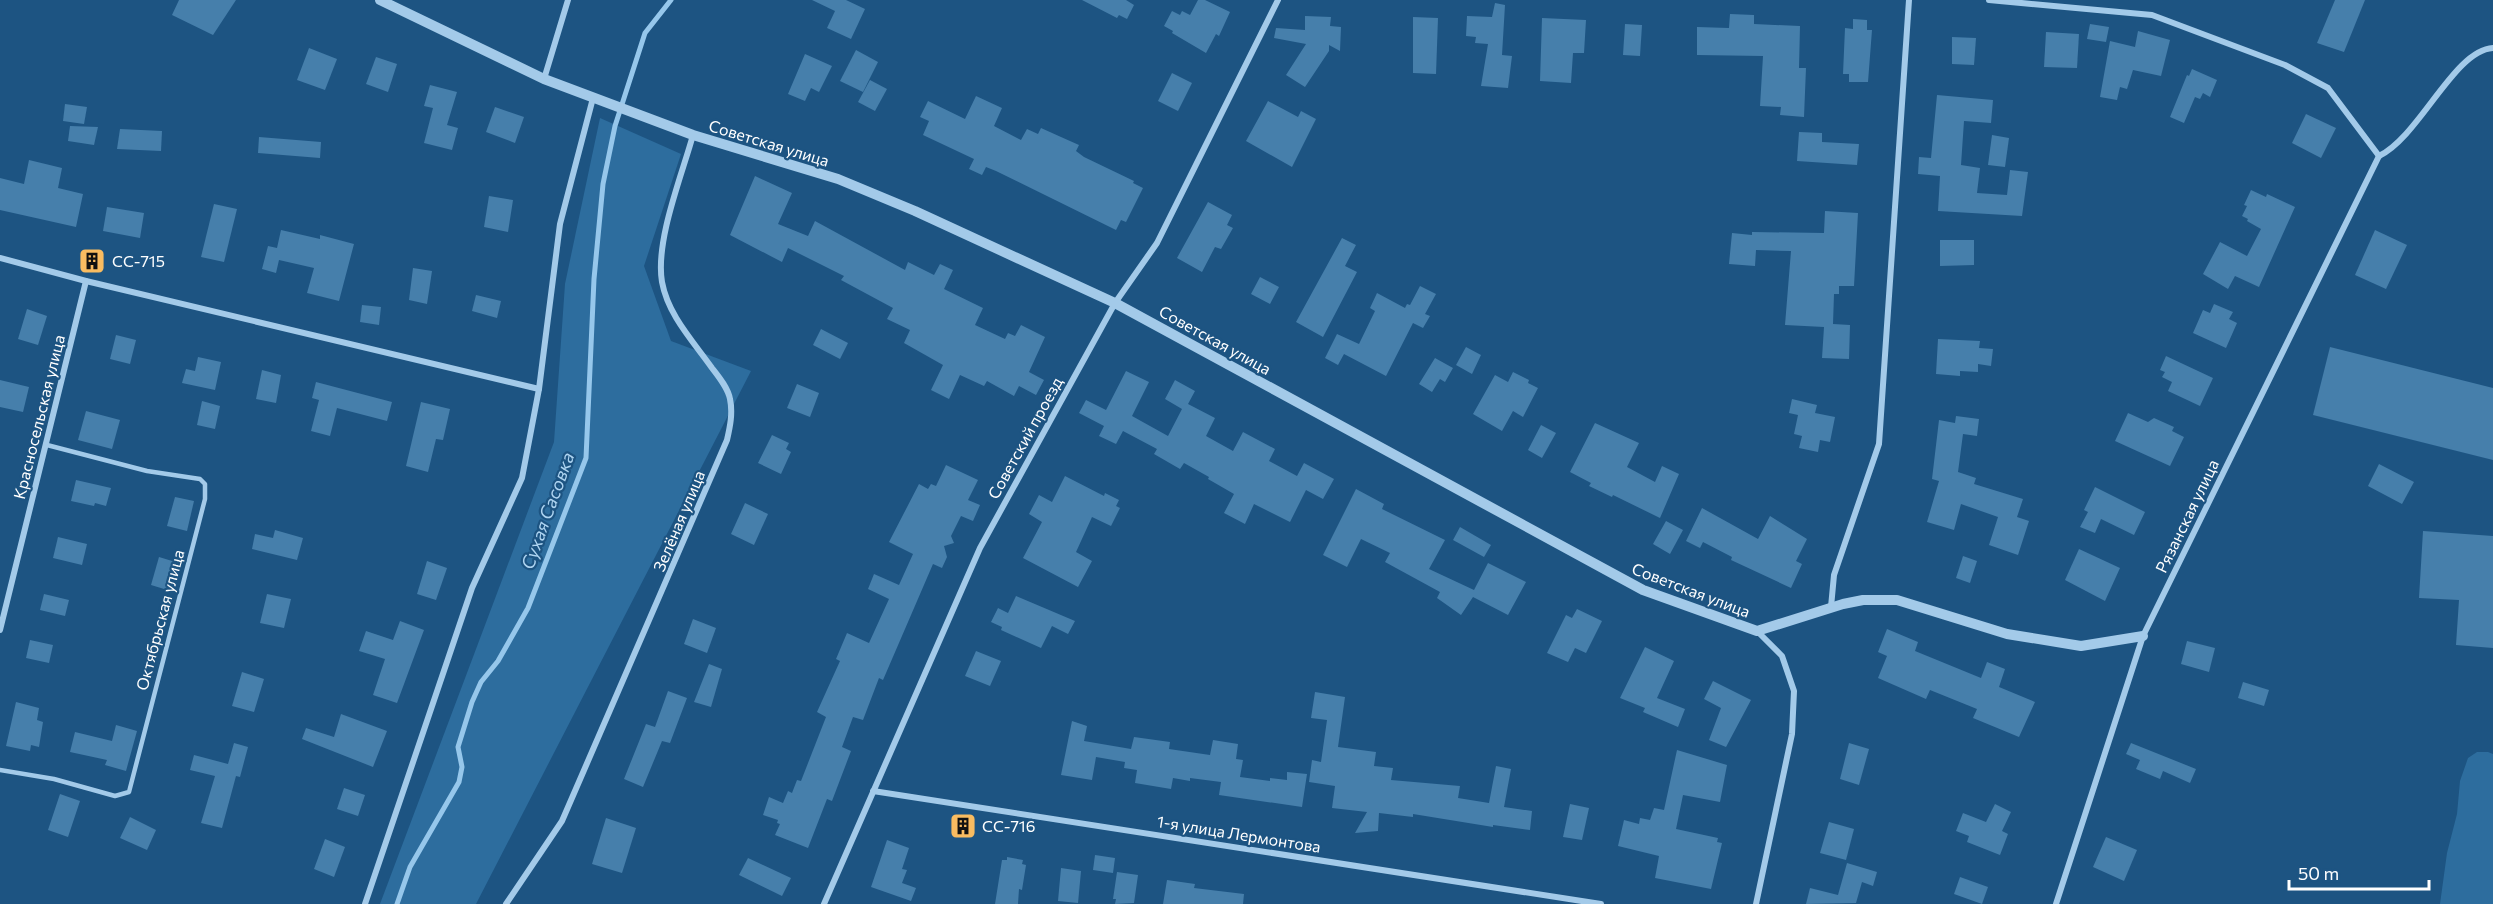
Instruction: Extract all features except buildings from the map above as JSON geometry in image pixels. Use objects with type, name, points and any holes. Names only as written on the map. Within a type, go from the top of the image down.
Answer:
[{"type":"street","points":[[365,904],[472,588],[522,478],[539,389],[560,224],[597,100],[544,79],[380,0]]},
{"type":"street","points":[[544,79],[568,0]]},
{"type":"street","name":"Советский проезд","points":[[824,904],[980,548],[1115,303],[1157,243],[1278,0]]},
{"type":"street","points":[[1831,608],[1833,575],[1879,444],[1909,0]]},
{"type":"street","points":[[1989,0],[2152,15],[2286,65],[2328,88],[2379,156],[2393,149],[2420,120],[2461,66],[2476,53],[2493,48]]},
{"type":"street","name":"Советская улица","points":[[597,100],[693,135],[838,179],[915,211],[1115,303],[1643,590],[1757,631],[1782,656],[1794,692],[1792,734],[1756,904]]},
{"type":"street","name":"Зелёная улица","points":[[506,904],[562,821],[728,440],[731,420],[730,398],[722,382],[673,314],[662,281],[661,263],[669,219],[693,135]]},
{"type":"street","name":"Рязанская улица","points":[[2056,904],[2143,636],[2379,156]]},
{"type":"street","points":[[0,258],[86,281],[539,389]]},
{"type":"street","name":"Красносельская улица","points":[[0,630],[86,281]]},
{"type":"street","name":"Советская улица","points":[[1757,631],[1863,600],[1897,600],[2007,634],[2081,646],[2143,636]]},
{"type":"street","name":"1-я улица Лермонтова","points":[[873,791],[1601,904]]},
{"type":"lane","name":"Октябрьская улица","points":[[0,770],[54,779],[115,796],[129,792],[205,499],[205,484],[200,479],[147,471],[47,445]]},
{"type":"shaded area","points":[[600,118],[681,154],[644,266],[671,341],[751,371],[476,904],[380,904],[554,442],[565,284]]},
{"type":"shaded area","points":[[2477,752],[2493,754],[2493,904],[2440,904],[2447,853],[2457,814],[2460,781],[2468,758]]},
{"type":"waterway","name":"Сухая Сасовка","points":[[397,904],[410,867],[459,782],[462,767],[458,747],[472,702],[481,682],[498,661],[528,608],[586,458],[594,279],[603,184],[615,126],[645,33],[671,0]]},
{"type":"place","name":"СС-715","points":[[92,261]]},
{"type":"place","name":"СС-716","points":[[963,826]]}]
